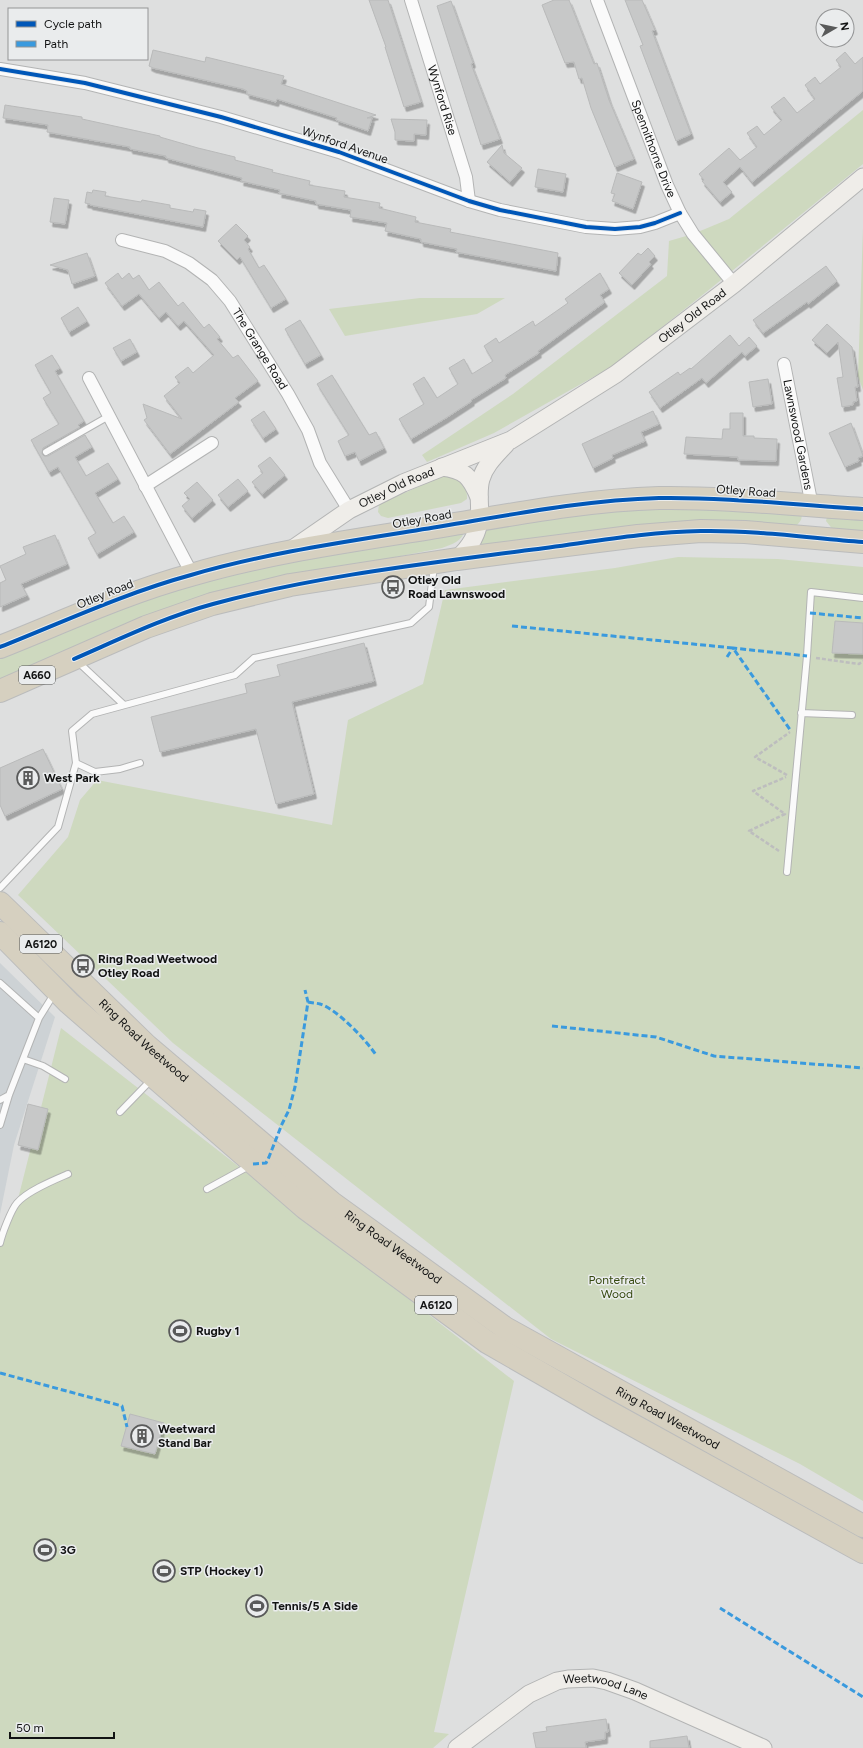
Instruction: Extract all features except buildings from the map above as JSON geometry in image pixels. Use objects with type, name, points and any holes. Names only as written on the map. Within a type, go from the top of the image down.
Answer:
[{"type":"highway","name":"Otley Road","points":[[0,647],[131,593],[192,574],[290,551],[479,520],[596,502],[658,498],[718,498],[863,509]]},
{"type":"highway","points":[[810,538],[812,506]]},
{"type":"highway","name":"A660","points":[[0,691],[146,627],[212,604],[290,585],[457,559],[638,536],[701,531],[745,532],[863,542]]},
{"type":"highway","name":"Ring Road Weetwood","points":[[0,903],[147,1046],[332,1202],[505,1328],[863,1526]]},
{"type":"highway","name":"Ring Road Weetwood","points":[[0,933],[57,989],[69,1003],[154,1077],[245,1168],[305,1208],[488,1342],[600,1407],[863,1552]]},
{"type":"street","name":"Wynford Rise","points":[[411,0],[466,177],[469,201]]},
{"type":"street","name":"Spennithorne Drive","points":[[597,0],[667,185],[680,213],[693,234],[734,284]]},
{"type":"street","name":"Wynford Avenue","points":[[0,69],[85,83],[221,117],[339,152],[469,201],[500,210],[586,227],[614,229],[640,227],[680,213]]},
{"type":"street","name":"Otley Old Road","points":[[290,551],[349,510],[403,483],[511,440],[616,374],[734,284],[863,177]]},
{"type":"street","name":"The Grange Road","points":[[122,240],[165,251],[189,263],[212,280],[230,301],[288,394],[308,430],[320,463],[349,510]]},
{"type":"street","name":"Lawnswood Gardens","points":[[784,364],[812,506]]},
{"type":"street","points":[[89,378],[192,574]]},
{"type":"street","name":"Otley Old Road","points":[[457,559],[465,552],[472,542],[479,520],[481,478],[486,466],[511,440]]},
{"type":"street","points":[[145,486],[212,443]]},
{"type":"street","points":[[442,467],[455,468],[465,473],[474,485],[479,497]]},
{"type":"street","name":"Weetwood Lane","points":[[457,1748],[504,1712],[536,1690],[557,1681],[593,1678],[607,1681],[635,1691],[763,1748]]},
{"type":"lane","points":[[46,452],[109,416]]},
{"type":"lane","points":[[0,888],[58,827],[76,763],[72,731],[92,714],[235,675],[254,658],[411,623],[429,608],[435,562]]},
{"type":"lane","points":[[787,872],[812,592],[863,598]]},
{"type":"lane","points":[[74,659],[124,705]]},
{"type":"lane","points":[[801,713],[852,715]]},
{"type":"lane","points":[[76,763],[95,772],[120,769],[140,763]]},
{"type":"lane","points":[[0,983],[39,1018]]},
{"type":"lane","points":[[0,1125],[9,1094],[39,1018],[57,989]]},
{"type":"lane","points":[[23,1059],[44,1066],[65,1079]]},
{"type":"lane","points":[[120,1112],[154,1077]]},
{"type":"lane","points":[[0,1100],[9,1094]]},
{"type":"lane","points":[[207,1189],[245,1168]]},
{"type":"lane","points":[[0,1243],[2,1235],[17,1203],[41,1186],[68,1174]]},
{"type":"path","points":[[807,656],[859,664],[863,661]]},
{"type":"path","points":[[788,857],[749,831],[785,814],[753,791],[788,776],[755,757],[791,731],[800,733]]},
{"type":"shaded area","points":[[0,963],[55,1017],[14,1145],[0,1214]]},
{"type":"green space","points":[[863,110],[863,164],[710,289],[613,366],[494,433],[427,462],[422,455],[513,394],[667,276],[669,241],[693,234],[729,219]]},
{"type":"green space","points":[[863,228],[863,390],[858,376]]},
{"type":"green space","points":[[420,298],[505,298],[477,314],[345,336],[329,309]]},
{"type":"green space","points":[[443,476],[453,478],[461,482],[466,489],[467,499],[461,503],[388,518],[381,516],[378,512],[379,504]]},
{"type":"green space","points":[[671,504],[801,513],[802,517],[796,526],[478,549],[485,527]]},
{"type":"green space","points":[[827,517],[863,517],[863,535],[834,531],[826,521]]},
{"type":"green space","points":[[465,530],[462,537],[442,548],[272,581],[0,683],[0,656],[162,590],[222,573]]},
{"type":"green space","name":"Pontefract Wood","points":[[678,557],[778,559],[863,567],[863,1501],[800,1464],[551,1339],[173,1043],[18,895],[68,837],[80,800],[97,780],[332,825],[348,720],[423,684],[445,590],[615,568]]},
{"type":"green space","points":[[61,1028],[514,1381],[434,1732],[449,1734],[433,1748],[0,1748],[0,1243],[17,1203]]},
{"type":"marked path","points":[[810,613],[863,618]]},
{"type":"marked path","points":[[512,626],[733,648],[791,731]]},
{"type":"marked path","points":[[727,657],[733,648],[807,656]]},
{"type":"marked path","points":[[253,1164],[266,1163],[289,1110],[295,1087],[308,1002],[305,990]]},
{"type":"marked path","points":[[308,1002],[320,1004],[335,1012],[359,1034],[376,1055]]},
{"type":"marked path","points":[[552,1026],[656,1037],[714,1056],[863,1068]]},
{"type":"marked path","points":[[0,1373],[122,1406],[127,1427]]},
{"type":"marked path","points":[[720,1608],[863,1697]]},
{"type":"cycle path","points":[[0,69],[85,83],[221,117],[339,152],[469,201],[500,210],[586,227],[615,229],[640,227],[680,213]]},
{"type":"cycle path","points":[[0,647],[142,590],[166,582],[253,559],[524,512],[632,499],[659,498],[736,500],[863,509]]},
{"type":"cycle path","points":[[74,659],[160,622],[213,604],[252,594],[330,578],[410,566],[658,533],[721,531],[863,542]]},
{"type":"place","name":"Otley Old Road Lawnswood","points":[[393,587]]},
{"type":"place","name":"West Park","points":[[28,778]]},
{"type":"place","name":"Ring Road Weetwood Otley Road","points":[[83,966]]},
{"type":"place","name":"Rugby 1","points":[[180,1331]]},
{"type":"place","name":"Weetward Stand Bar","points":[[142,1436]]},
{"type":"place","name":"3G","points":[[45,1550]]},
{"type":"place","name":"STP (Hockey 1)","points":[[164,1571]]},
{"type":"place","name":"Tennis/5 A Side","points":[[257,1606]]}]
